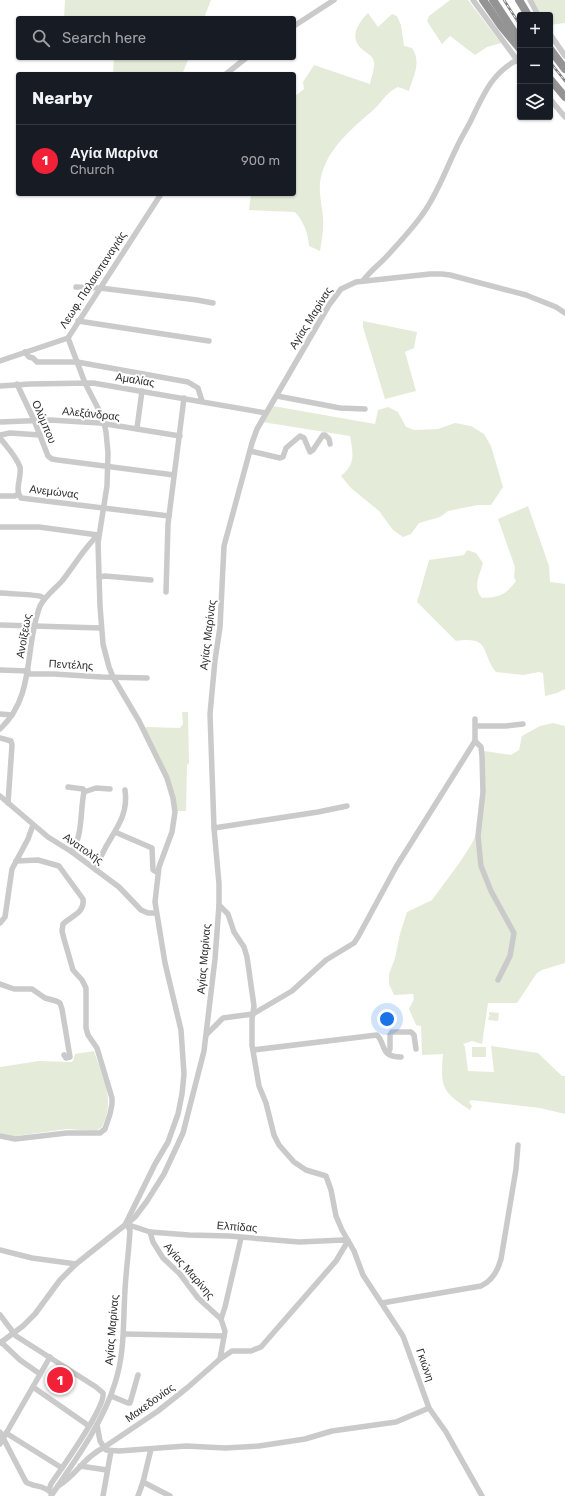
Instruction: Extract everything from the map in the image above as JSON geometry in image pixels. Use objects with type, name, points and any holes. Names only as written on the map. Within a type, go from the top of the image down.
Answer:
[{"type":"highway","points":[[483,0],[501,26],[519,48]]},
{"type":"highway","points":[[493,0],[517,36]]},
{"type":"highway","points":[[519,0],[526,12]]},
{"type":"highway","points":[[553,53],[565,69]]},
{"type":"highway","points":[[553,82],[565,97]]},
{"type":"street","points":[[296,25],[334,0]]},
{"type":"street","points":[[473,0],[517,59]]},
{"type":"street","points":[[530,0],[536,12]]},
{"type":"street","points":[[553,38],[565,56]]},
{"type":"street","points":[[228,72],[244,60]]},
{"type":"street","points":[[363,281],[423,214],[435,194],[486,91],[499,72],[517,63]]},
{"type":"street","points":[[553,103],[565,117]]},
{"type":"street","name":"Λεωφ. Παλαιοπαναγιάς","points":[[0,361],[68,338],[161,196]]},
{"type":"street","name":"Αγίας Μαρίνας","points":[[0,1342],[35,1314],[60,1280],[76,1264],[135,1216],[147,1201],[164,1174],[183,1132],[196,1084],[207,1034],[219,905],[219,884],[214,828],[210,714],[220,627],[223,556],[229,526],[254,436],[266,413],[317,324],[341,288],[348,284],[430,274],[450,275],[526,295],[556,307],[565,313]]},
{"type":"street","points":[[76,287],[100,288],[213,303]]},
{"type":"street","points":[[78,321],[209,341]]},
{"type":"street","points":[[68,338],[85,383],[102,414],[108,447],[108,466],[98,536],[101,628],[106,658],[113,677],[167,778],[173,798],[175,812],[174,822],[158,873],[155,894],[156,913],[165,963],[181,1030],[183,1082],[178,1114],[168,1142],[155,1164],[126,1224]]},
{"type":"street","points":[[25,352],[28,357],[33,358],[37,362],[77,362],[188,382],[198,388],[202,401]]},
{"type":"street","name":"Αμαλίας","points":[[0,386],[17,384],[93,383],[266,413]]},
{"type":"street","name":"Ολύμπου","points":[[17,384],[34,420],[48,456],[52,459],[108,466]]},
{"type":"street","points":[[137,428],[142,391]]},
{"type":"street","points":[[277,396],[340,408],[365,409]]},
{"type":"street","points":[[166,592],[169,516],[184,398]]},
{"type":"street","name":"Αλεξάνδρας","points":[[0,422],[34,420],[105,424],[180,436]]},
{"type":"street","points":[[0,435],[10,433],[40,435]]},
{"type":"street","points":[[250,451],[280,458],[283,457],[286,448],[300,436],[304,438],[310,452],[323,435],[329,439],[330,444]]},
{"type":"street","name":"Ανεμώνας","points":[[0,438],[12,452],[20,468],[18,494],[21,498],[169,516]]},
{"type":"street","points":[[108,466],[174,475]]},
{"type":"street","points":[[0,496],[13,496],[18,494]]},
{"type":"street","points":[[0,527],[34,527],[98,536]]},
{"type":"street","name":"Ανοίξεως","points":[[0,729],[12,715],[23,692],[28,673],[35,626],[44,599],[98,536]]},
{"type":"street","points":[[99,577],[105,576],[151,580]]},
{"type":"street","points":[[0,593],[5,592],[14,595],[37,595],[44,599]]},
{"type":"street","points":[[0,624],[101,628]]},
{"type":"street","name":"Πεντέλης","points":[[0,670],[28,673],[147,678]]},
{"type":"street","points":[[0,714],[12,715]]},
{"type":"street","points":[[207,1034],[223,1018],[253,1014],[292,992],[326,960],[358,938],[396,867],[475,741],[475,719]]},
{"type":"street","points":[[476,726],[510,726],[523,724]]},
{"type":"street","points":[[0,738],[9,739],[12,744],[8,803]]},
{"type":"street","points":[[475,741],[481,747],[482,756],[483,792],[478,836],[481,866],[491,891],[514,933],[510,956],[498,980]]},
{"type":"street","points":[[68,787],[83,789],[84,792]]},
{"type":"street","points":[[84,792],[96,788],[110,788]]},
{"type":"street","points":[[96,870],[104,850],[121,822],[125,812],[125,790]]},
{"type":"street","points":[[72,852],[75,847],[84,792]]},
{"type":"street","name":"Ανατολής","points":[[0,796],[48,837],[72,852],[119,887],[141,910],[148,913],[156,913]]},
{"type":"street","points":[[214,828],[347,806]]},
{"type":"street","points":[[0,923],[5,917],[11,873],[28,839],[33,825]]},
{"type":"street","points":[[115,832],[152,848],[153,870],[158,873]]},
{"type":"street","points":[[0,1136],[15,1139],[67,1133],[100,1133],[105,1128],[112,1104],[112,1098],[97,1048],[88,1035],[86,1028],[86,988],[82,980],[73,970],[62,932],[63,924],[79,912],[83,904],[83,899],[59,866],[38,860],[16,861]]},
{"type":"street","points":[[219,905],[228,914],[234,932],[244,947],[247,957],[253,1000],[253,1050],[378,1035],[383,1048],[388,1053],[396,1057],[401,1057]]},
{"type":"street","points":[[0,984],[16,990],[32,989],[45,998],[55,1000],[60,1004],[70,1058],[66,1058],[64,1055]]},
{"type":"street","points":[[388,1053],[390,1049],[390,1035],[392,1032],[411,1032],[414,1035],[416,1049]]},
{"type":"street","name":"Γκιώνη","points":[[253,1050],[259,1086],[266,1103],[274,1135],[279,1145],[294,1162],[306,1170],[326,1176],[331,1190],[336,1216],[354,1251],[363,1275],[403,1336],[429,1408],[446,1432],[482,1496]]},
{"type":"street","points":[[382,1303],[481,1286],[487,1283],[499,1267],[501,1259],[516,1169],[518,1145]]},
{"type":"street","name":"Αγίας Μαρίνας","points":[[51,1494],[58,1486],[97,1425],[116,1382],[124,1334],[125,1289],[130,1230],[126,1224]]},
{"type":"street","name":"Ελπίδας","points":[[126,1224],[150,1232],[189,1235],[229,1236],[300,1242],[348,1241]]},
{"type":"street","name":"Αγίας Μαρίνης","points":[[150,1232],[153,1242],[162,1258],[180,1274],[198,1298],[220,1319]]},
{"type":"street","points":[[220,1359],[224,1336],[224,1326],[220,1319],[225,1307],[241,1238]]},
{"type":"street","name":"Μακεδονίας","points":[[58,1486],[66,1481],[94,1452],[104,1448],[158,1411],[220,1359],[232,1351],[251,1351],[261,1347],[336,1262],[348,1241]]},
{"type":"street","points":[[0,1250],[32,1258],[76,1264]]},
{"type":"street","points":[[0,1315],[13,1333],[103,1393],[104,1398],[89,1426],[51,1484],[51,1494]]},
{"type":"street","points":[[124,1334],[224,1336]]},
{"type":"street","points":[[0,1342],[20,1360],[40,1374]]},
{"type":"street","points":[[3,1438],[50,1357]]},
{"type":"street","points":[[111,1396],[130,1403],[138,1375]]},
{"type":"street","points":[[33,1387],[89,1426]]},
{"type":"street","points":[[97,1425],[100,1441],[106,1450],[111,1451],[186,1446],[209,1448],[246,1448],[292,1442],[332,1431],[396,1422],[429,1408]]},
{"type":"street","points":[[0,1432],[26,1482],[39,1486],[51,1494]]},
{"type":"street","points":[[3,1438],[62,1468]]},
{"type":"street","points":[[94,1452],[100,1441]]},
{"type":"street","points":[[138,1496],[151,1449]]},
{"type":"street","points":[[103,1496],[111,1451]]},
{"type":"street","points":[[80,1466],[107,1470]]},
{"type":"street","points":[[143,1482],[170,1496]]},
{"type":"green space","points":[[65,0],[211,0],[205,16],[64,16]]},
{"type":"green space","points":[[450,0],[468,0],[501,43],[487,47],[475,55],[450,36],[442,44],[427,21],[429,16]]},
{"type":"green space","points":[[531,0],[565,0],[565,23],[553,25],[553,12],[537,12]]},
{"type":"green space","points":[[368,13],[378,27],[392,14],[397,16],[401,25],[404,46],[412,48],[415,54],[416,70],[409,91],[398,87],[390,92],[375,109],[346,135],[332,152],[322,172],[320,183],[323,234],[320,251],[309,246],[305,228],[295,212],[249,210],[251,196],[296,196],[296,95],[304,89],[303,82],[314,65],[370,84],[374,62],[371,56],[358,44],[355,35],[361,21]]},
{"type":"green space","points":[[114,60],[188,60],[183,72],[113,72]]},
{"type":"green space","points":[[363,321],[417,332],[414,348],[405,352],[416,391],[385,399],[363,327]]},
{"type":"green space","points":[[273,406],[375,424],[378,410],[388,407],[398,412],[406,427],[414,430],[438,429],[455,423],[471,426],[484,434],[491,446],[503,487],[491,505],[478,505],[448,511],[440,517],[419,523],[411,534],[403,537],[393,530],[379,511],[351,488],[341,476],[346,472],[351,463],[352,453],[350,436],[262,422]]},
{"type":"green space","points":[[528,506],[549,566],[550,582],[565,584],[565,689],[545,696],[543,673],[539,672],[523,675],[496,672],[491,665],[484,648],[480,644],[475,641],[467,640],[456,641],[417,602],[429,560],[464,555],[467,550],[476,553],[483,563],[477,585],[479,594],[482,598],[494,597],[505,593],[516,581],[514,577],[515,567],[498,519]]},
{"type":"green space","points":[[182,712],[188,712],[189,763],[187,765],[186,811],[177,811],[176,805],[144,728],[180,728],[183,724]]},
{"type":"green space","points":[[553,723],[565,726],[565,963],[537,973],[517,1003],[488,1003],[482,1044],[472,1041],[463,1044],[465,1047],[468,1071],[494,1072],[491,1046],[538,1053],[562,1076],[565,1076],[565,1114],[540,1108],[471,1100],[469,1102],[472,1106],[470,1110],[448,1093],[445,1088],[442,1074],[443,1054],[422,1055],[421,1026],[416,1025],[409,1009],[414,999],[413,994],[394,995],[389,984],[389,974],[395,958],[400,934],[407,912],[432,900],[460,862],[479,829],[484,751],[511,755],[519,750],[522,736],[540,726]]},
{"type":"green space","points":[[489,1012],[499,1013],[498,1021],[488,1020],[489,1016],[491,1016],[489,1015]]},
{"type":"green space","points":[[472,1047],[486,1047],[486,1057],[472,1057]]},
{"type":"green space","points":[[94,1051],[107,1089],[108,1098],[108,1108],[102,1127],[96,1131],[67,1129],[16,1136],[7,1136],[0,1133],[0,1067],[39,1061],[71,1062],[73,1061],[75,1054]]},
{"type":"railway","points":[[504,0],[517,20]]},
{"type":"railway","points":[[553,66],[565,81]]},
{"type":"place","name":"Αγία Μαρίνα","points":[[60,1380]]}]
